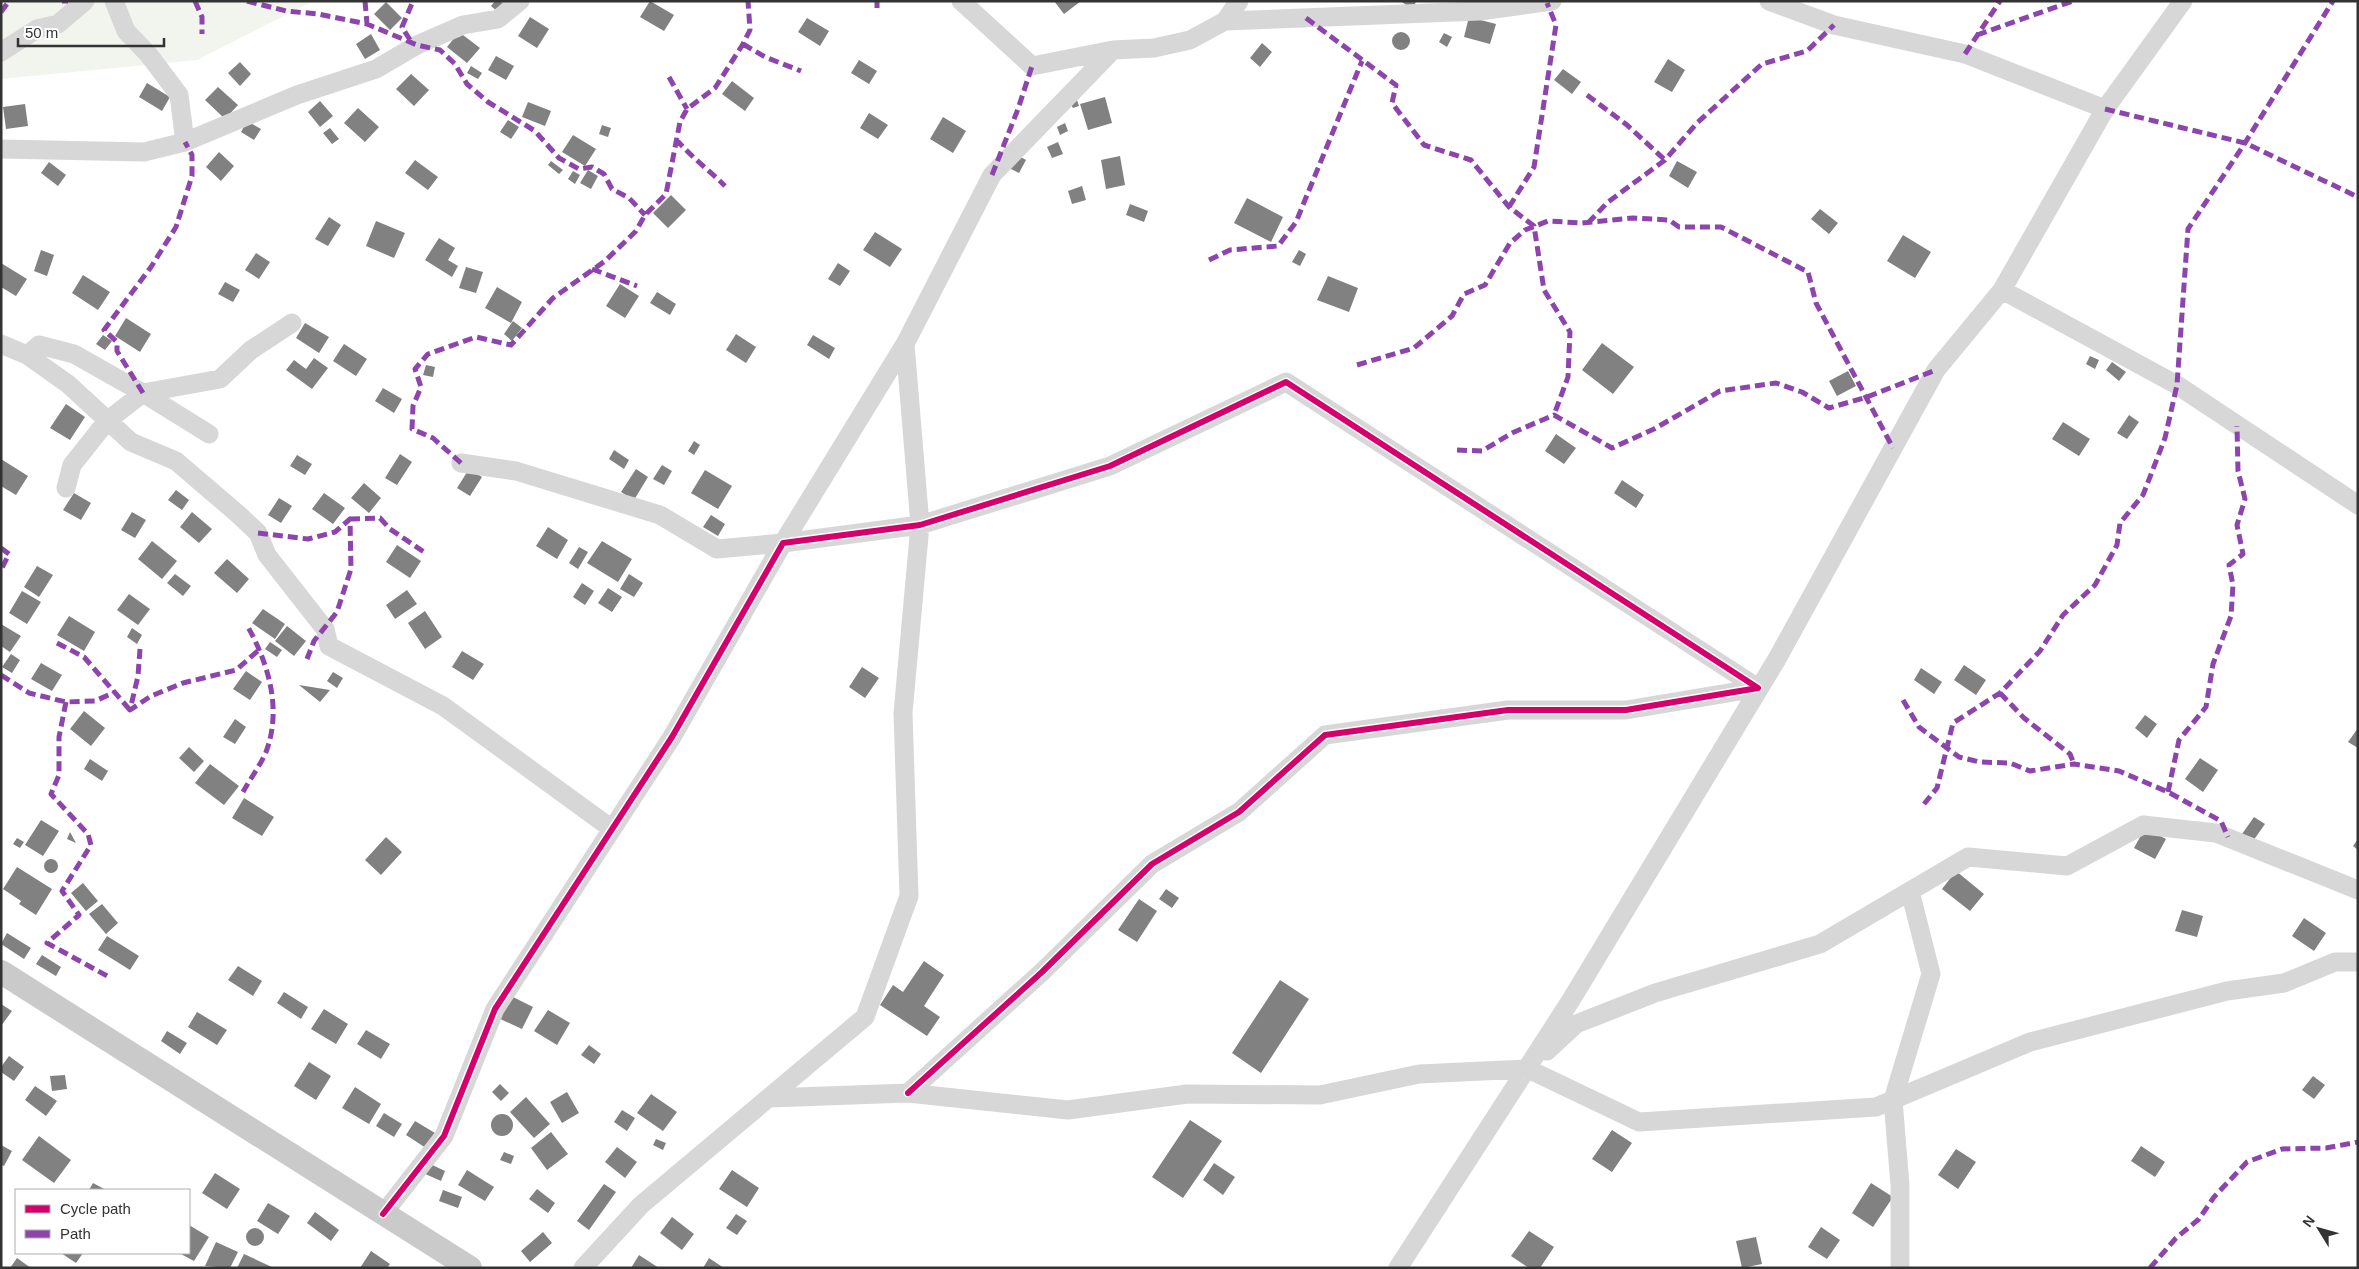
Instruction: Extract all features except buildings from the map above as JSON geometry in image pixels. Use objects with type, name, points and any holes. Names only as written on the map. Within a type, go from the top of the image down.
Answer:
[{"type":"main road","points":[[1,972],[470,1268]]},
{"type":"street","points":[[1,52],[36,29],[58,24],[84,1]]},
{"type":"street","points":[[114,1],[126,31],[149,55],[178,95],[185,142]]},
{"type":"street","points":[[1,149],[144,152],[185,142],[297,95],[376,68],[417,45],[463,25],[498,19],[520,1]]},
{"type":"street","points":[[961,1],[1032,66],[1113,50],[1154,48],[1190,40],[1225,21],[1480,11],[1552,1]]},
{"type":"street","points":[[1225,21],[1239,1]]},
{"type":"street","points":[[1768,1],[1834,25],[1964,54],[2105,109]]},
{"type":"street","points":[[1398,1268],[1528,1069],[1777,659],[1936,370],[2002,290],[2105,109],[2183,1]]},
{"type":"street","points":[[384,1214],[444,1136],[494,1009],[672,737],[783,543],[905,344],[992,175],[1113,50]]},
{"type":"street","points":[[2002,290],[2177,385],[2358,504]]},
{"type":"street","points":[[66,488],[72,465],[106,421],[144,393],[220,379],[251,350],[292,323]]},
{"type":"street","points":[[1,344],[27,355],[68,384],[131,442],[176,462],[258,533],[267,555],[324,628],[329,646],[443,706],[612,829]]},
{"type":"street","points":[[583,1268],[641,1205],[865,1017],[909,896],[903,713],[920,525],[905,344]]},
{"type":"street","points":[[27,355],[39,345],[74,354],[144,393],[209,434]]},
{"type":"street","points":[[461,463],[516,471],[660,516],[717,549],[783,543],[920,525],[1110,466],[1286,382],[1758,688]]},
{"type":"street","points":[[908,1093],[1042,972],[1152,864],[1239,812],[1325,735],[1508,710],[1626,710],[1758,688]]},
{"type":"street","points":[[1528,1069],[1576,1024],[1655,994],[1820,944],[1968,857],[2067,866],[2143,825],[2216,833],[2358,890]]},
{"type":"street","points":[[1900,1268],[1900,1185],[1893,1100],[1931,974],[1910,891]]},
{"type":"street","points":[[769,1098],[908,1093],[1068,1110],[1187,1094],[1320,1095],[1419,1074],[1528,1069],[1639,1122],[1876,1107],[2030,1042],[2227,991],[2284,983],[2335,962],[2358,962]]},
{"type":"shaded area","points":[[1,1],[313,1],[197,60],[1,79]]},
{"type":"marked path","points":[[1,12],[9,1]]},
{"type":"marked path","points":[[62,1],[68,1]]},
{"type":"marked path","points":[[195,1],[202,17],[202,34]]},
{"type":"marked path","points":[[247,1],[286,11],[318,14],[367,24],[417,45],[440,50],[455,64],[467,84],[488,102],[535,131],[559,158],[579,169],[592,167],[604,174],[612,189],[629,198],[645,215]]},
{"type":"marked path","points":[[365,1],[367,24]]},
{"type":"marked path","points":[[410,40],[402,27],[413,1]]},
{"type":"marked path","points":[[461,463],[433,438],[412,429],[413,406],[421,387],[415,369],[428,354],[476,337],[511,345],[553,298],[605,261],[636,231],[645,215],[666,194],[680,122],[687,109],[715,88],[750,30],[748,1]]},
{"type":"marked path","points":[[877,1],[877,8]]},
{"type":"marked path","points":[[1965,54],[2000,1]]},
{"type":"marked path","points":[[1977,35],[2073,1]]},
{"type":"marked path","points":[[1924,804],[1937,788],[1953,723],[2000,693],[2040,651],[2063,615],[2095,585],[2117,545],[2120,523],[2143,495],[2165,438],[2177,385],[2188,229],[2245,143],[2333,1]]},
{"type":"marked path","points":[[1509,207],[1534,167],[1556,25],[1547,3]]},
{"type":"marked path","points":[[1306,18],[1396,85],[1392,103],[1424,145],[1471,160],[1509,207],[1534,226],[1544,290],[1570,332],[1568,377],[1554,415]]},
{"type":"marked path","points":[[1588,223],[1608,202],[1665,160],[1697,123],[1762,64],[1807,51],[1834,25]]},
{"type":"marked path","points":[[743,44],[765,57],[801,71]]},
{"type":"marked path","points":[[1209,260],[1230,250],[1278,246],[1296,222],[1362,61]]},
{"type":"marked path","points":[[992,175],[1018,109],[1032,66]]},
{"type":"marked path","points":[[669,77],[687,109]]},
{"type":"marked path","points":[[1587,95],[1627,125],[1665,160]]},
{"type":"marked path","points":[[2105,109],[2245,143],[2358,197]]},
{"type":"marked path","points":[[676,139],[725,186]]},
{"type":"marked path","points":[[143,393],[117,351],[117,342],[104,330],[151,267],[176,227],[192,176],[192,155],[185,142]]},
{"type":"marked path","points":[[1357,365],[1414,348],[1452,316],[1464,294],[1485,285],[1510,243],[1525,230],[1548,221],[1582,223],[1633,218],[1669,220],[1679,227],[1721,227],[1808,272],[1816,303],[1893,448]]},
{"type":"marked path","points":[[592,269],[637,286]]},
{"type":"marked path","points":[[1457,450],[1482,451],[1512,433],[1554,415],[1612,448],[1654,429],[1720,391],[1776,383],[1802,392],[1829,408],[1867,397],[1936,370]]},
{"type":"marked path","points":[[2168,792],[2179,740],[2206,707],[2213,664],[2231,616],[2233,585],[2229,565],[2243,554],[2237,525],[2245,499],[2238,471],[2237,426]]},
{"type":"marked path","points":[[350,519],[380,518],[390,529],[427,554]]},
{"type":"marked path","points":[[258,533],[308,539],[335,532],[350,519],[351,569],[337,612],[314,641],[307,659]]},
{"type":"marked path","points":[[1,548],[9,554],[1,570]]},
{"type":"marked path","points":[[243,792],[266,752],[273,720],[273,704],[267,672],[248,627]]},
{"type":"marked path","points":[[57,643],[84,657],[130,710]]},
{"type":"marked path","points":[[140,649],[138,676],[130,710],[151,696],[183,683],[236,670],[260,649]]},
{"type":"marked path","points":[[1,675],[29,693],[66,702],[95,701],[115,692]]},
{"type":"marked path","points":[[2000,693],[2024,718],[2070,754],[2074,764]]},
{"type":"marked path","points":[[1903,700],[1919,727],[1959,757],[1980,762],[2010,763],[2030,771],[2074,764],[2119,771],[2168,792],[2221,821],[2228,837]]},
{"type":"marked path","points":[[66,702],[59,737],[59,775],[51,794],[88,834],[91,845],[62,891],[79,915],[47,943],[109,977]]},
{"type":"marked path","points":[[2150,1268],[2176,1238],[2199,1219],[2214,1197],[2247,1162],[2282,1149],[2326,1148],[2358,1142]]},
{"type":"cycle path","points":[[383,1214],[444,1136],[495,1009],[672,737],[783,543],[920,525],[1110,466],[1286,382],[1758,688],[1626,710],[1508,710],[1325,735],[1239,812],[1152,864],[1042,972],[908,1093]]}]
